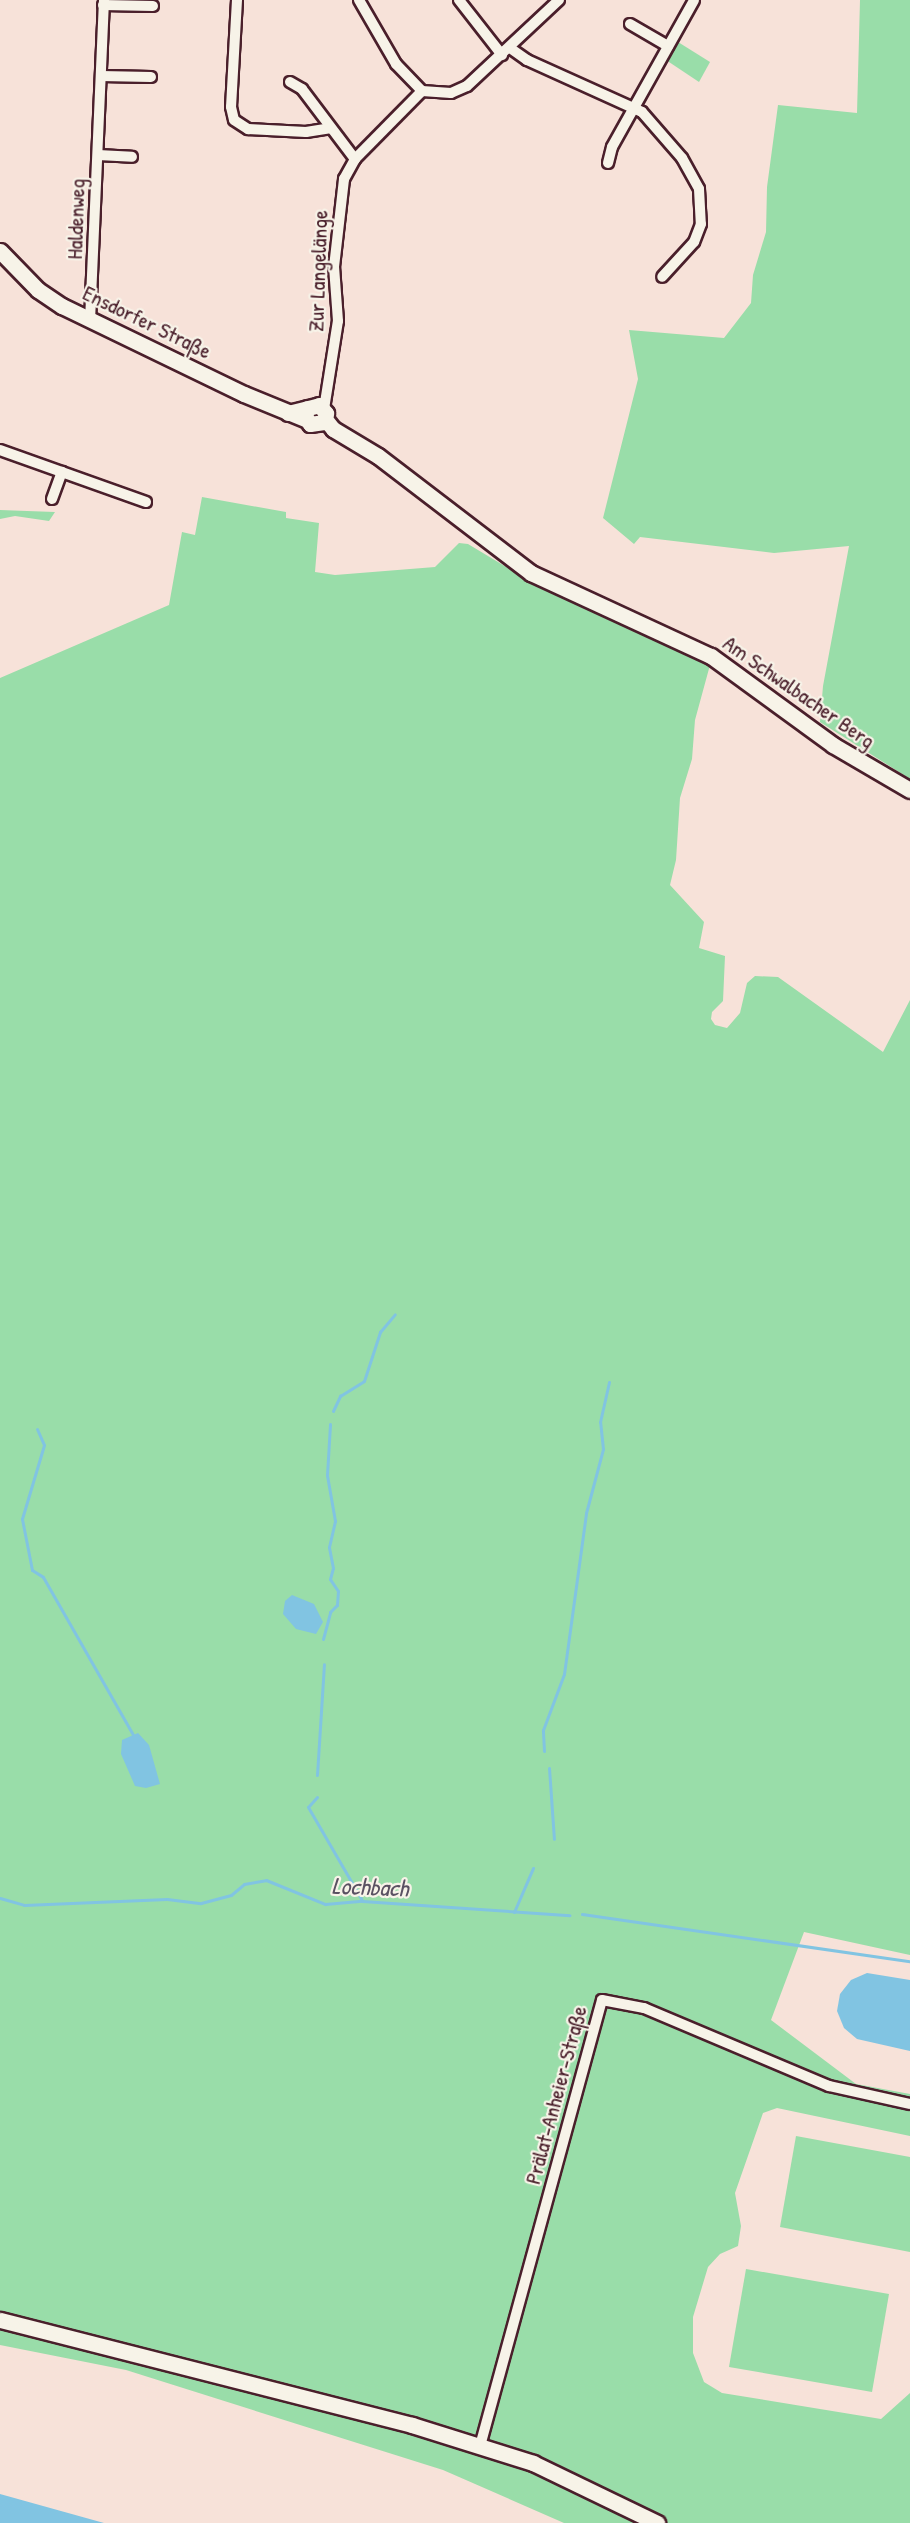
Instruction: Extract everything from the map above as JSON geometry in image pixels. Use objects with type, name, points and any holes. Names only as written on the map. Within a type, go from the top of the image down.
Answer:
[{"type":"main road","name":"Ensdorfer Straße","points":[[0,251],[38,290],[90,321],[288,413],[316,414]]},
{"type":"main road","name":"Am Schwalbacher Berg","points":[[316,414],[409,478],[531,573],[711,656],[833,745],[910,790]]},
{"type":"main road","points":[[0,2320],[412,2424],[573,2480],[657,2523]]},
{"type":"street","points":[[237,0],[231,107],[234,120],[248,129],[306,132],[330,128]]},
{"type":"street","points":[[359,0],[396,64],[422,91],[458,91],[506,52],[559,0]]},
{"type":"street","points":[[459,0],[506,52],[633,107],[651,120],[682,158],[703,201],[698,234],[662,277]]},
{"type":"street","points":[[608,163],[633,107],[694,0]]},
{"type":"street","name":"Haldenweg","points":[[90,321],[104,2],[153,6]]},
{"type":"street","points":[[630,24],[668,46]]},
{"type":"street","points":[[101,76],[151,77]]},
{"type":"street","points":[[290,82],[302,89],[355,159]]},
{"type":"street","name":"Zur Langelänge","points":[[316,414],[331,375],[339,310],[334,267],[339,197],[349,167],[355,159],[422,91]]},
{"type":"street","name":"Haldenweg","points":[[98,155],[132,156]]},
{"type":"street","points":[[0,450],[146,502]]},
{"type":"street","points":[[52,499],[62,472]]},
{"type":"street","name":"Prälat-Anheier-Straße","points":[[480,2446],[602,2000],[644,2008],[829,2086],[910,2104]]},
{"type":"green space","points":[[860,0],[910,0],[910,779],[820,722],[823,686],[849,546],[774,553],[640,537],[634,544],[603,518],[638,379],[629,330],[724,338],[751,303],[753,275],[766,232],[767,187],[778,105],[857,113]]},
{"type":"green space","points":[[678,42],[710,62],[699,82],[666,60]]},
{"type":"green space","points":[[202,497],[286,512],[286,518],[319,523],[315,572],[335,575],[435,567],[459,543],[468,544],[533,583],[710,665],[695,720],[692,759],[680,798],[676,860],[670,885],[704,922],[699,948],[725,956],[723,1001],[712,1012],[711,1019],[715,1025],[727,1028],[740,1013],[747,983],[755,976],[778,977],[883,1052],[910,1000],[910,1955],[804,1932],[771,2020],[856,2084],[910,2094],[910,2136],[777,2108],[763,2113],[735,2193],[741,2226],[738,2246],[720,2254],[708,2267],[693,2317],[693,2353],[704,2382],[722,2393],[881,2419],[910,2393],[910,2523],[564,2523],[443,2470],[126,2370],[0,2345],[0,678],[169,605],[182,532],[195,535]]},
{"type":"green space","points":[[0,510],[55,512],[49,521],[15,516],[0,519]]},
{"type":"green space","points":[[796,2136],[910,2157],[910,2252],[780,2227]]},
{"type":"green space","points":[[746,2269],[889,2294],[872,2392],[729,2367]]},
{"type":"water","points":[[292,1595],[314,1604],[323,1622],[316,1634],[296,1629],[283,1614],[285,1601]]},
{"type":"water","points":[[138,1733],[149,1745],[160,1784],[146,1788],[135,1786],[121,1754],[122,1740]]},
{"type":"water","points":[[867,1973],[910,1980],[910,2051],[857,2039],[844,2028],[837,2011],[840,1994],[851,1980]]},
{"type":"water","points":[[0,2494],[104,2523],[0,2523]]},
{"type":"waterway","points":[[333,1411],[340,1396],[364,1381],[380,1332],[395,1314]]},
{"type":"waterway","points":[[544,1751],[543,1730],[564,1674],[586,1513],[603,1449],[600,1422],[609,1382]]},
{"type":"waterway","points":[[323,1639],[330,1612],[337,1605],[338,1591],[330,1579],[333,1568],[329,1547],[335,1521],[327,1475],[330,1424]]},
{"type":"waterway","points":[[37,1429],[44,1445],[22,1519],[32,1570],[43,1577],[133,1735]]},
{"type":"waterway","points":[[317,1775],[324,1664]]},
{"type":"waterway","points":[[549,1768],[554,1839]]},
{"type":"waterway","points":[[317,1797],[308,1807],[362,1900]]},
{"type":"waterway","points":[[514,1912],[533,1868]]},
{"type":"waterway","name":"Lochbach","points":[[0,1898],[24,1905],[167,1899],[201,1903],[231,1895],[244,1884],[266,1880],[325,1904],[362,1901],[570,1915]]},
{"type":"waterway","name":"Lochbach","points":[[582,1914],[910,1961]]}]
